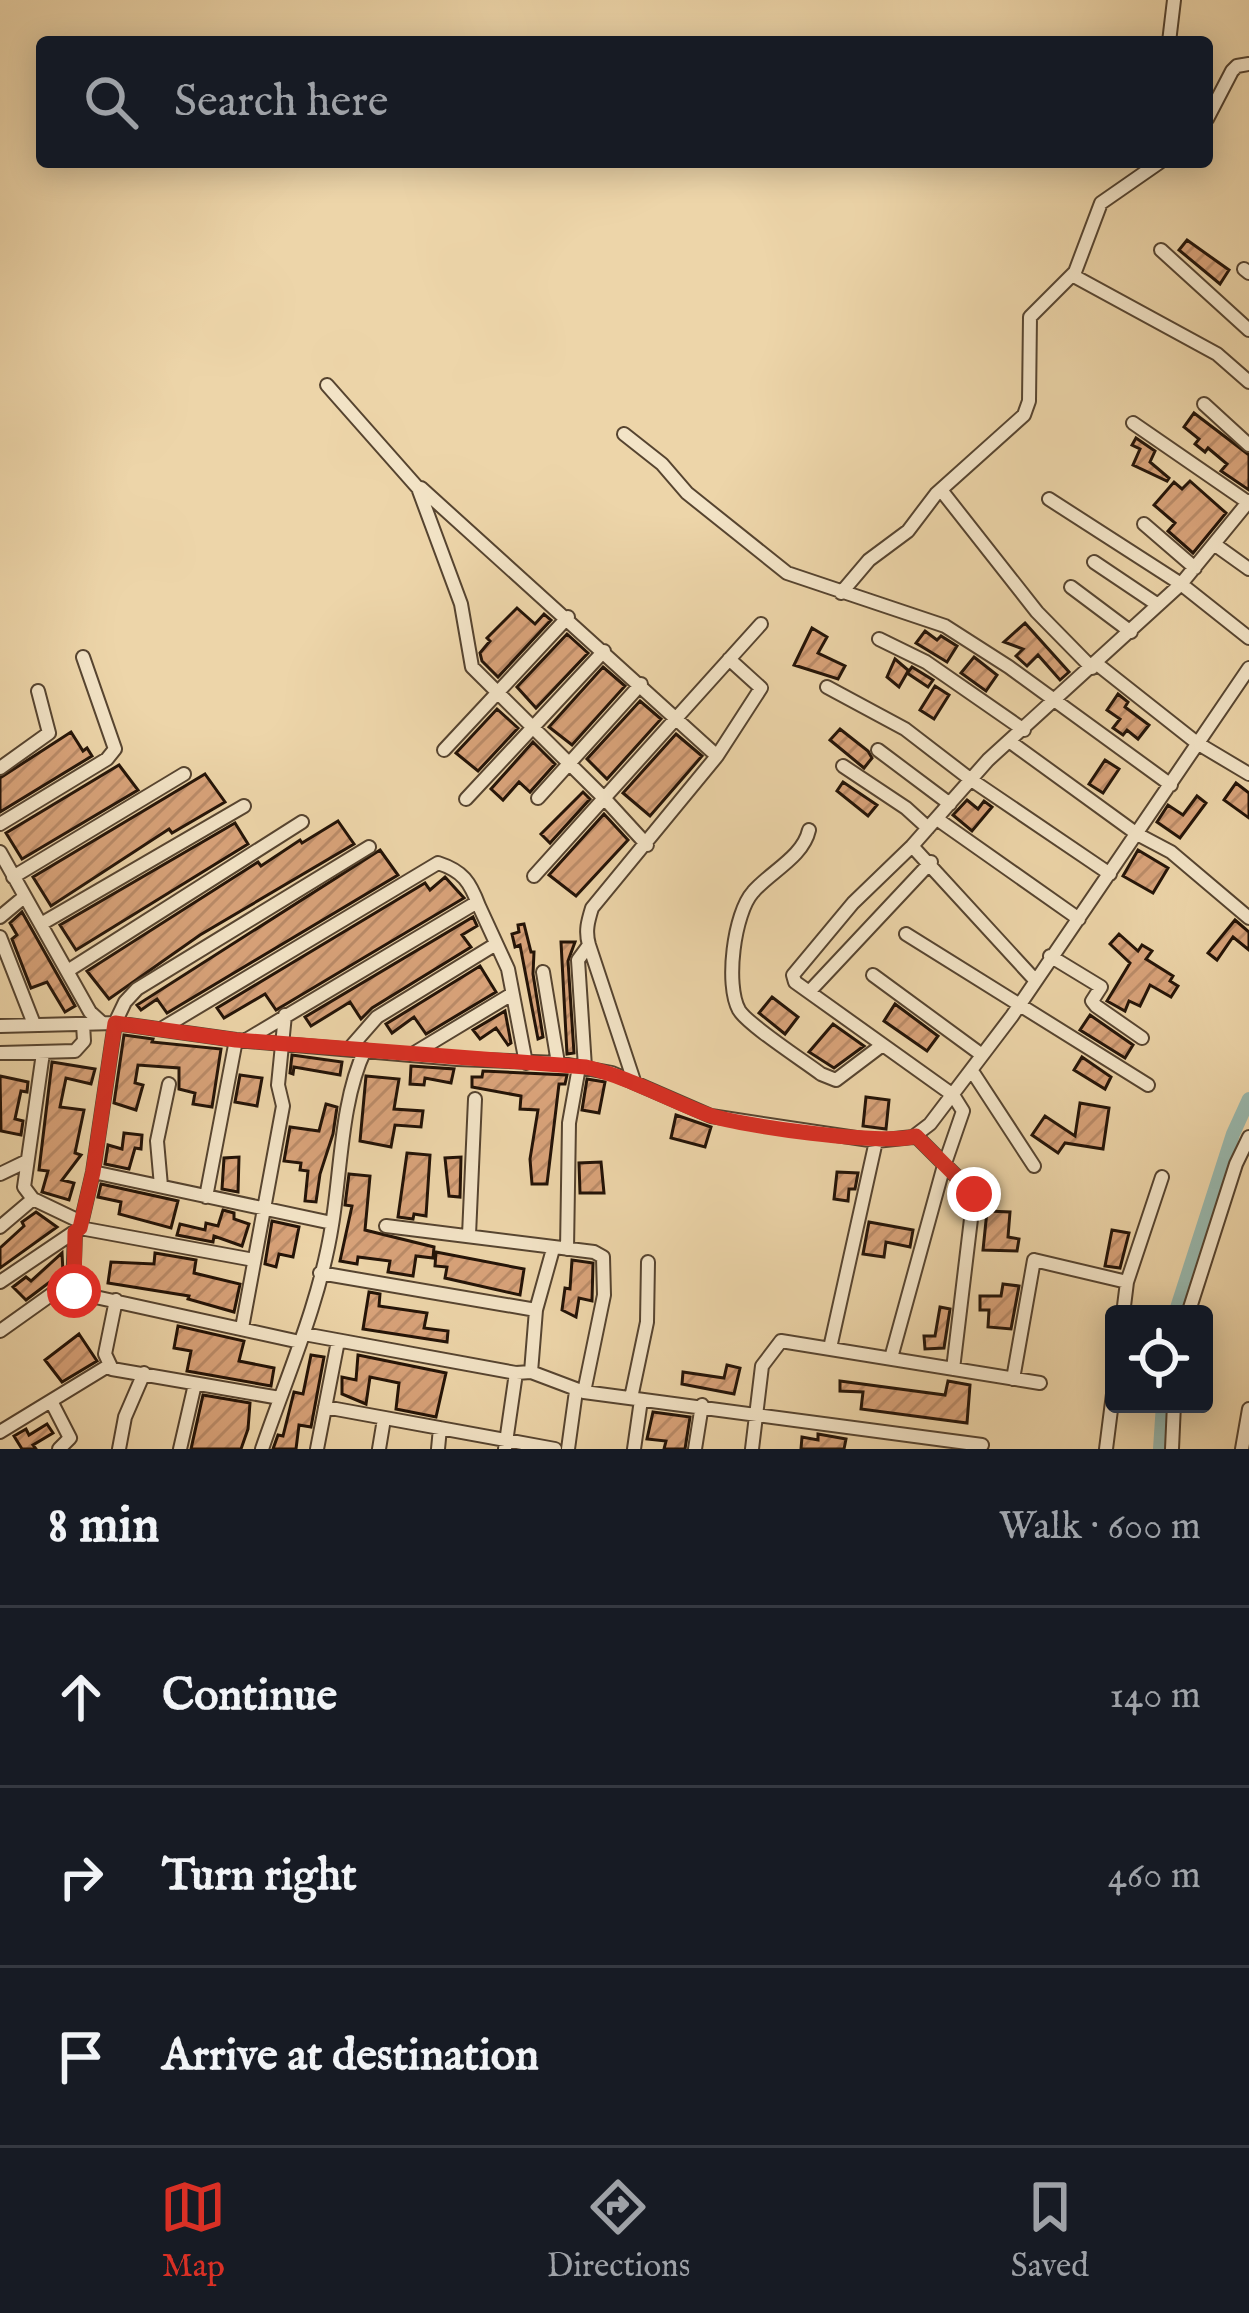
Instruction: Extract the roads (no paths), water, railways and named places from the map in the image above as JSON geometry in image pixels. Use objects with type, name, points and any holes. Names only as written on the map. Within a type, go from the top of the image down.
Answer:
[{"type":"street","points":[[1170,36],[1174,0]]},
{"type":"street","points":[[1213,107],[1232,71],[1237,65],[1249,64]]},
{"type":"street","points":[[841,593],[869,560],[908,531],[941,490],[1024,415],[1029,401],[1030,317],[1072,275],[1097,207],[1152,168]]},
{"type":"street","points":[[1161,250],[1249,330]]},
{"type":"street","points":[[1072,275],[1217,354],[1249,382]]},
{"type":"street","points":[[327,385],[416,483],[568,616],[717,756]]},
{"type":"street","points":[[1204,404],[1249,445]]},
{"type":"street","points":[[891,1358],[945,1165],[964,1115],[953,1094],[795,982],[796,971],[970,779],[1181,584],[1248,502],[1133,423]]},
{"type":"street","points":[[624,434],[662,464],[687,493],[788,573],[945,626],[1171,785]]},
{"type":"street","points":[[416,483],[460,604],[472,667],[647,845]]},
{"type":"street","points":[[941,490],[1036,612],[1095,666],[1197,743],[1249,775]]},
{"type":"street","points":[[1049,499],[1181,584],[1249,638]]},
{"type":"street","points":[[1144,524],[1195,568]]},
{"type":"street","points":[[1214,544],[1249,569]]},
{"type":"street","points":[[1094,562],[1158,605]]},
{"type":"street","points":[[1071,587],[1131,632]]},
{"type":"street","points":[[444,750],[568,616]]},
{"type":"street","points":[[534,876],[761,625]]},
{"type":"street","points":[[879,639],[926,662],[1024,730]]},
{"type":"street","points":[[466,799],[604,651]]},
{"type":"street","points":[[0,824],[115,749],[82,657]]},
{"type":"street","points":[[634,1081],[586,933],[592,908],[717,756],[761,688],[729,659]]},
{"type":"street","points":[[0,1026],[108,1023],[240,1040],[558,1063],[634,1081],[711,1116],[876,1141],[916,1136],[972,1071],[1249,668]]},
{"type":"street","points":[[538,798],[641,685]]},
{"type":"street","points":[[826,687],[905,729],[1110,874]]},
{"type":"street","points":[[0,768],[49,733],[38,691]]},
{"type":"street","points":[[1009,741],[1137,834],[1171,851],[1249,918]]},
{"type":"street","points":[[878,750],[950,804]]},
{"type":"street","points":[[843,766],[1079,919]]},
{"type":"street","points":[[13,877],[184,774]]},
{"type":"street","points":[[41,924],[244,806]]},
{"type":"street","points":[[69,970],[302,822]]},
{"type":"street","points":[[809,830],[805,843],[747,900],[735,936],[733,982],[738,1008],[821,1074],[836,1080],[881,1046]]},
{"type":"street","points":[[912,846],[1035,980]]},
{"type":"street","points":[[74,1291],[78,1227],[93,1172],[108,1023],[137,989],[369,847]]},
{"type":"street","points":[[0,852],[90,1012],[108,1023]]},
{"type":"street","points":[[809,992],[931,862]]},
{"type":"street","points":[[160,1030],[438,863],[470,881],[508,969],[526,1063]]},
{"type":"street","points":[[0,917],[24,897]]},
{"type":"street","points":[[206,1197],[240,1040],[472,904],[479,906]]},
{"type":"street","points":[[906,934],[1148,1085]]},
{"type":"street","points":[[0,938],[34,1024]]},
{"type":"street","points":[[349,1049],[377,1017],[496,944]]},
{"type":"street","points":[[506,1444],[536,1310],[560,1249],[569,1123],[582,1067],[578,960],[589,945]]},
{"type":"street","points":[[1049,956],[1101,987],[1093,1001],[1096,1006],[1142,1038]]},
{"type":"street","points":[[543,972],[558,1063]]},
{"type":"street","points":[[872,975],[982,1054]]},
{"type":"street","points":[[411,1054],[512,994]]},
{"type":"street","points":[[242,1328],[283,1106],[278,1085],[285,1015]]},
{"type":"street","points":[[0,1053],[80,1048],[83,1024]]},
{"type":"street","points":[[262,1449],[320,1273],[332,1223],[334,1185],[365,1050]]},
{"type":"street","points":[[43,1053],[25,1162],[24,1187],[33,1199],[78,1227],[254,1260]]},
{"type":"street","points":[[972,1071],[1034,1166]]},
{"type":"street","points":[[160,1186],[157,1142],[170,1084]]},
{"type":"street","points":[[469,1235],[475,1099]]},
{"type":"street","points":[[916,1136],[974,1194],[976,1202],[953,1369]]},
{"type":"street","points":[[1191,1305],[1249,1137]]},
{"type":"street","points":[[830,1348],[876,1141]]},
{"type":"street","points":[[0,1174],[25,1162]]},
{"type":"street","points":[[93,1172],[332,1223]]},
{"type":"street","points":[[1124,1305],[1127,1282],[1162,1178]]},
{"type":"street","points":[[0,1227],[33,1199]]},
{"type":"street","points":[[386,1226],[594,1252],[603,1257],[604,1295],[568,1449]]},
{"type":"street","points":[[0,1282],[78,1227]]},
{"type":"street","points":[[1013,1378],[1034,1261],[1127,1282]]},
{"type":"street","points":[[634,1449],[648,1262]]},
{"type":"street","points":[[320,1273],[536,1310]]},
{"type":"street","points":[[0,1331],[54,1292],[74,1291],[242,1328],[524,1372],[580,1391],[702,1405],[940,1444],[982,1445]]},
{"type":"street","points":[[108,1366],[105,1354],[116,1300]]},
{"type":"street","points":[[317,1449],[338,1341]]},
{"type":"street","points":[[752,1449],[762,1366],[778,1342],[1040,1383]]},
{"type":"street","points":[[0,1432],[108,1366],[280,1398]]},
{"type":"street","points":[[119,1449],[125,1417],[144,1373]]},
{"type":"street","points":[[180,1449],[195,1384]]},
{"type":"street","points":[[51,1401],[70,1438],[59,1449]]},
{"type":"street","points":[[695,1449],[702,1405]]},
{"type":"street","points":[[325,1406],[506,1444],[555,1449]]},
{"type":"street","points":[[1242,1449],[1249,1408]]},
{"type":"street","points":[[1106,1449],[1111,1413]]},
{"type":"street","points":[[1172,1449],[1174,1413]]},
{"type":"street","points":[[379,1449],[384,1419]]},
{"type":"street","points":[[438,1449],[440,1428]]},
{"type":"waterway","points":[[1178,1305],[1233,1134],[1249,1099]]},
{"type":"waterway","points":[[1160,1449],[1162,1413]]}]
